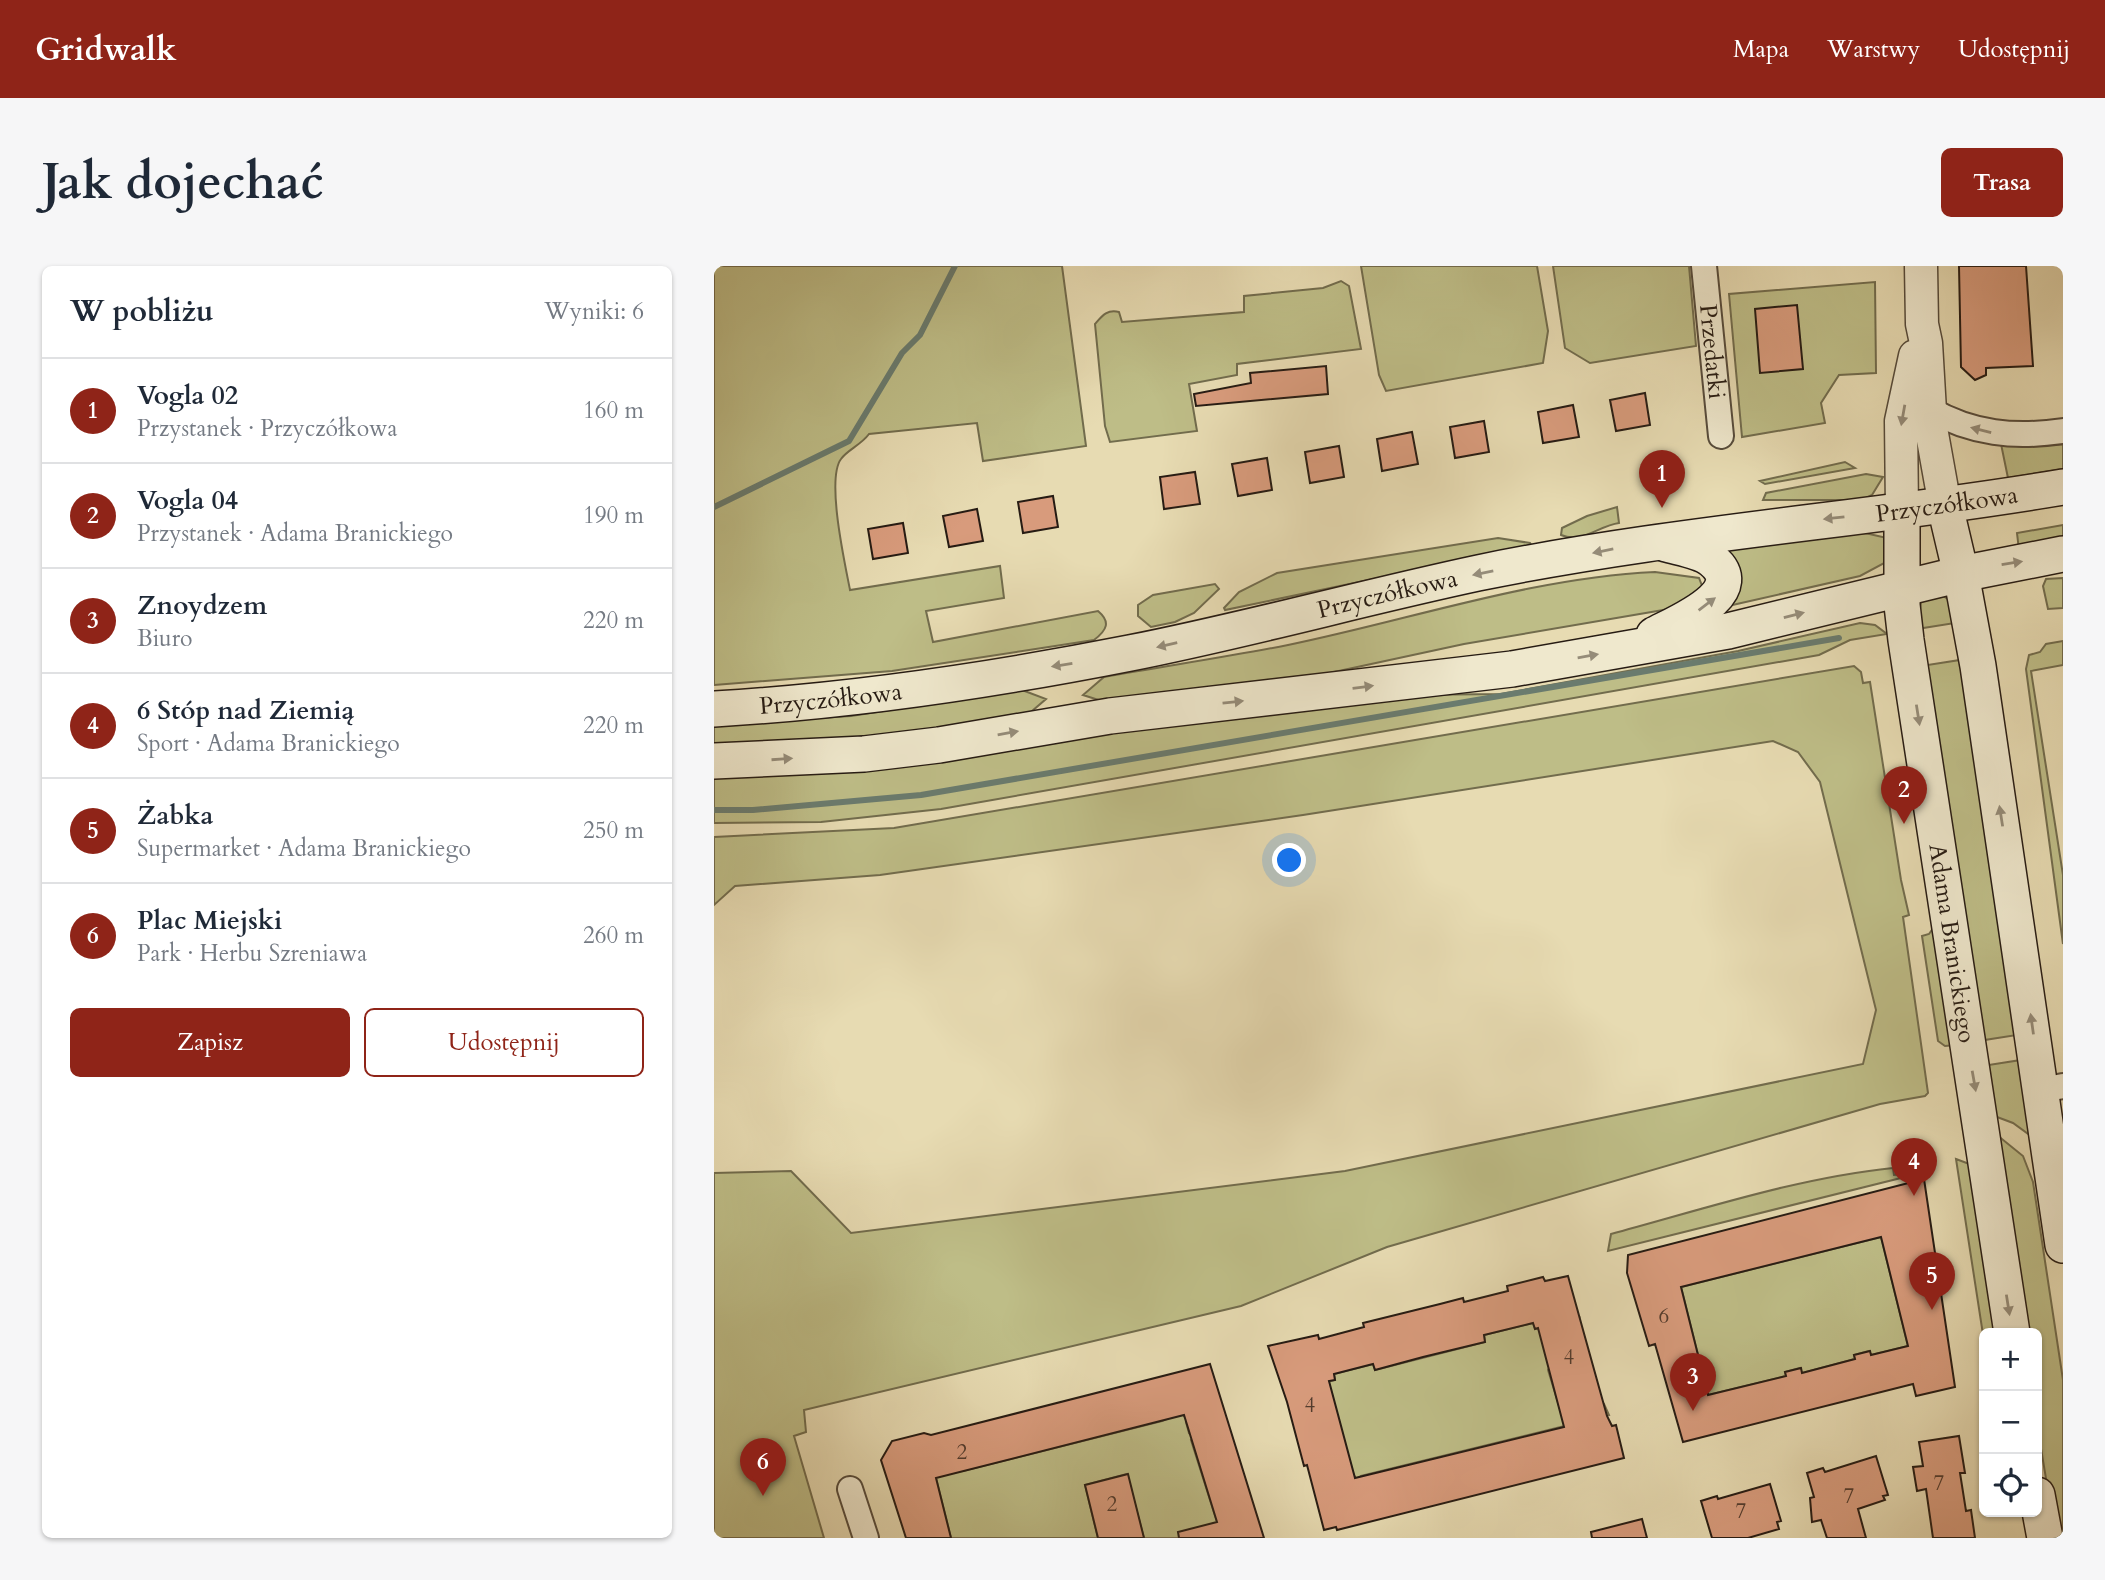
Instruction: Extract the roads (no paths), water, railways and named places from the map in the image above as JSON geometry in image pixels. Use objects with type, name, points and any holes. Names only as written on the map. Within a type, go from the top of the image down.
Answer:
[{"type":"main road","name":"Przyczółkowa","points":[[714,709],[808,702],[921,688],[1129,653],[1480,573],[1656,541],[1945,506],[2063,487]]},
{"type":"main road","points":[[1945,506],[1961,574],[1983,693],[2052,1088],[2063,1245]]},
{"type":"main road","name":"Adama Branickiego","points":[[1902,511],[1902,589],[1906,640],[2011,1328]]},
{"type":"main road","points":[[1627,649],[1712,603],[1722,586],[1720,570],[1714,561],[1656,541]]},
{"type":"main road","points":[[714,761],[864,754],[939,745],[1110,716],[1499,671],[1728,631],[1961,574],[2063,554]]},
{"type":"main road","points":[[2041,1517],[2045,1538]]},
{"type":"street","name":"Przedatki","points":[[1704,266],[1721,436]]},
{"type":"street","points":[[1921,266],[1922,324],[1926,343],[1933,456],[1945,506]]},
{"type":"street","points":[[1902,511],[1901,421],[1922,324]]},
{"type":"street","points":[[1929,409],[1955,423],[1983,431],[2037,435],[2063,431]]},
{"type":"street","points":[[850,1489],[866,1538]]},
{"type":"waterway","points":[[714,507],[849,441],[902,353],[920,335],[955,266]]},
{"type":"waterway","points":[[714,810],[753,810],[921,795],[1839,638]]},
{"type":"place","name":"Vogla 02","points":[[1662,508]]},
{"type":"place","name":"Vogla 04","points":[[1904,824]]},
{"type":"place","name":"6 Stóp nad Ziemią","points":[[1914,1196]]},
{"type":"place","name":"Żabka","points":[[1932,1310]]},
{"type":"place","name":"Znoydzem","points":[[1693,1411]]},
{"type":"place","name":"Plac Miejski","points":[[763,1496]]}]
